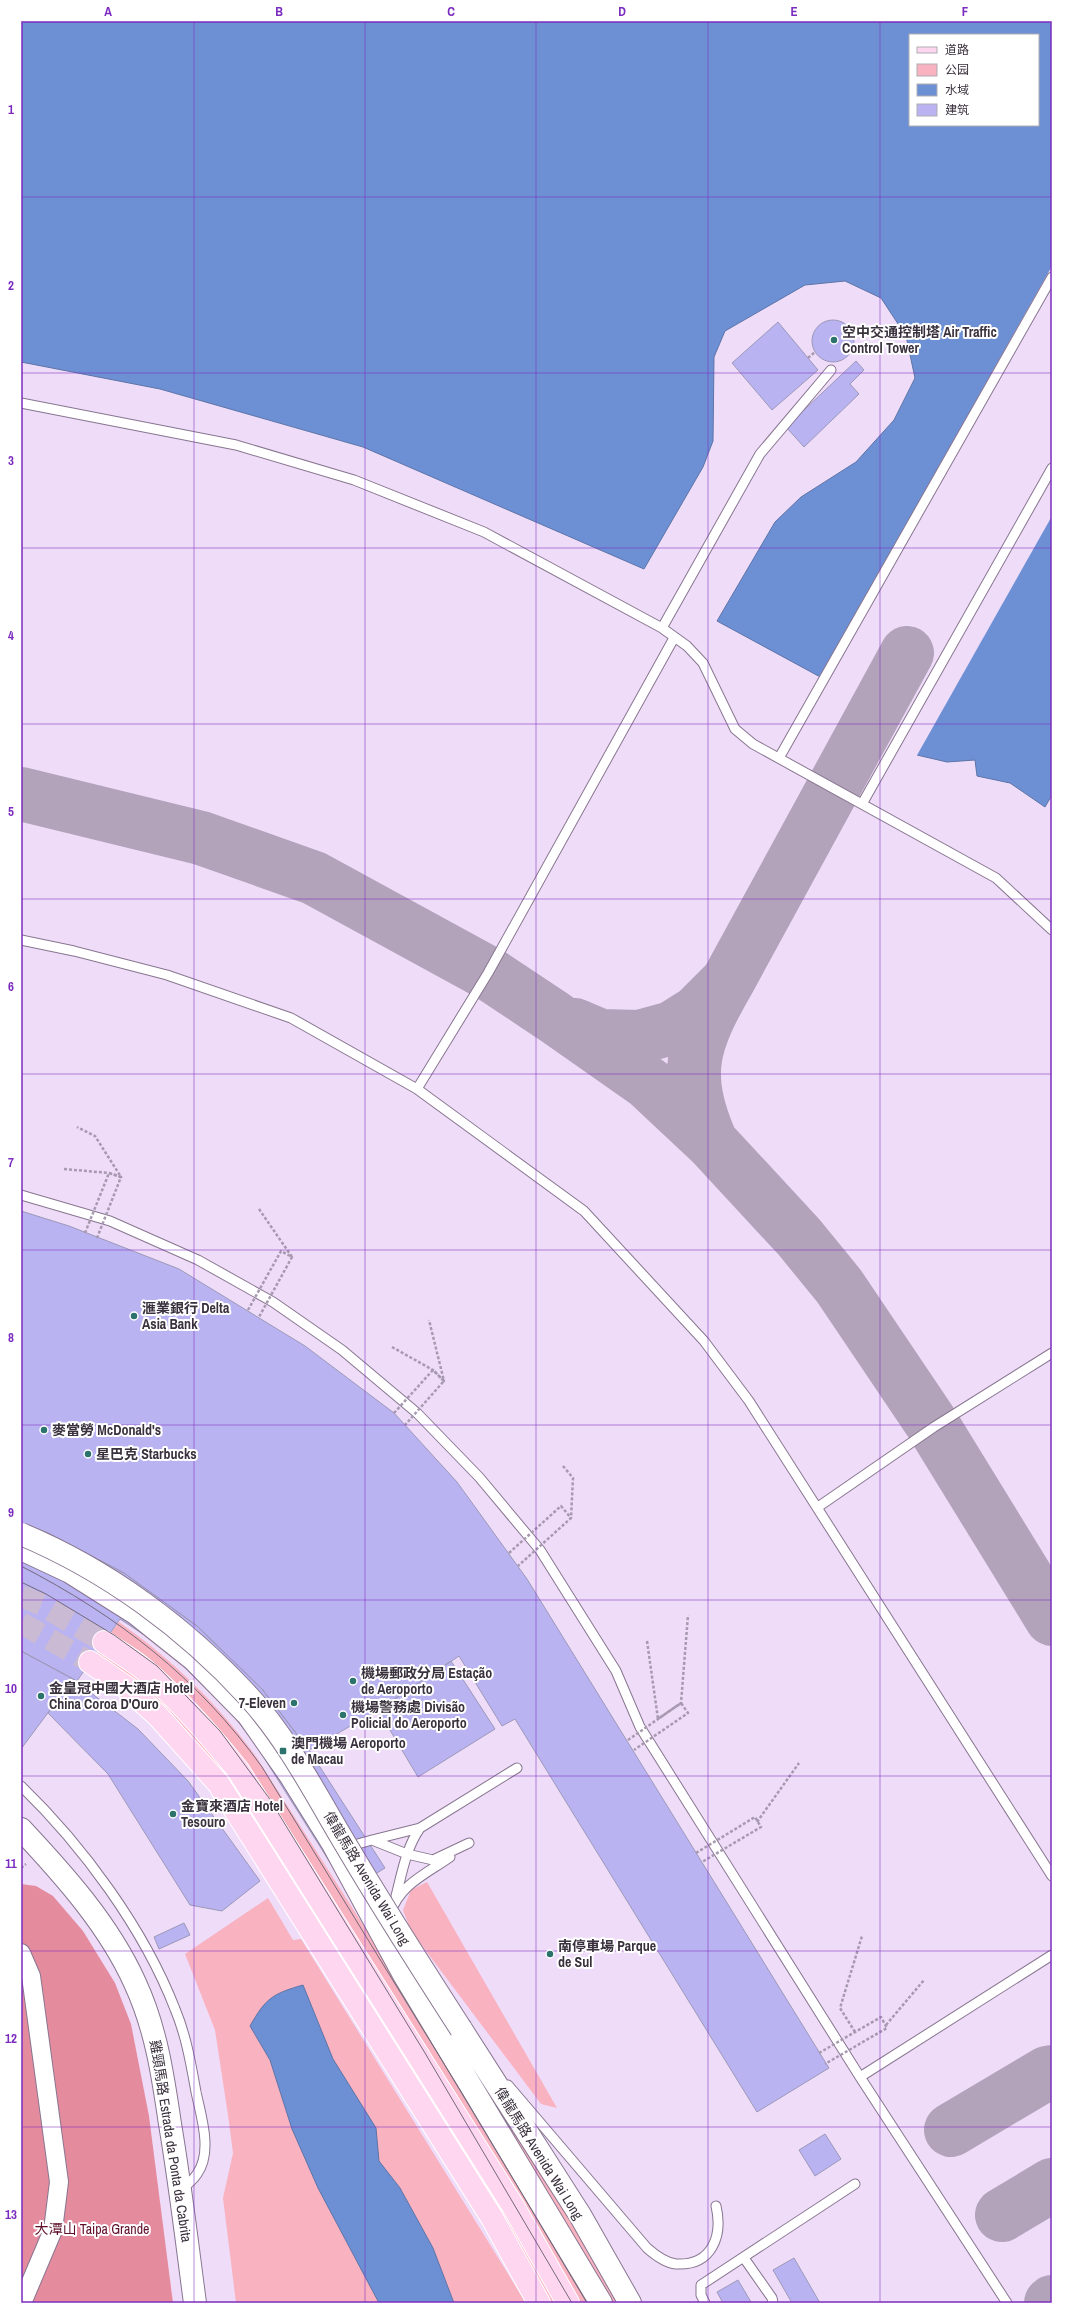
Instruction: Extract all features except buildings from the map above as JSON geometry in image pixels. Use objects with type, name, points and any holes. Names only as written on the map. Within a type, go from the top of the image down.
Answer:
[{"type":"main road","points":[[104,1642],[142,1668],[174,1698],[207,1732],[238,1770],[513,2206],[568,2303]]},
{"type":"main road","points":[[90,1662],[126,1686],[157,1715],[218,1783],[492,2218],[539,2303]]},
{"type":"street","name":"偉龍馬路 Avenida Wai Long","points":[[21,1534],[53,1548],[135,1597],[195,1644],[249,1697],[286,1745],[371,1887],[580,2215],[630,2303]]},
{"type":"street","name":"偉龍馬路 Avenida Wai Long","points":[[21,1548],[70,1572],[135,1612],[194,1660],[248,1715],[290,1775],[333,1844],[407,1979],[601,2303]]},
{"type":"street","name":"雞頸馬路 Estrada da Ponta da Cabrita","points":[[21,1829],[46,1856],[103,1926],[136,1984],[152,2027],[162,2069],[195,2303]]},
{"type":"street","points":[[21,1953],[31,1976],[59,2182],[53,2230],[22,2303]]},
{"type":"lane","points":[[779,758],[1052,276]]},
{"type":"lane","points":[[662,628],[760,454],[831,370]]},
{"type":"lane","points":[[21,404],[236,445],[354,480],[484,532],[662,628],[686,646],[703,663],[735,729],[753,744],[996,878],[1052,930]]},
{"type":"lane","points":[[862,804],[1052,468]]},
{"type":"lane","points":[[417,1089],[488,974],[674,638]]},
{"type":"lane","points":[[21,940],[74,951],[167,975],[291,1018],[417,1089],[584,1211],[704,1340],[749,1401],[1052,1876]]},
{"type":"lane","points":[[21,1195],[110,1221],[198,1260],[273,1302],[342,1350],[418,1414],[479,1477],[540,1550],[616,1670],[640,1727],[860,2077],[1007,2303]]},
{"type":"lane","points":[[818,1507],[934,1427],[1052,1353]]},
{"type":"lane","points":[[333,1844],[343,1848],[420,1828],[517,1768]]},
{"type":"lane","points":[[21,1786],[56,1822],[132,1922],[156,1966],[176,2010],[190,2060],[206,2150],[198,2174],[180,2192]]},
{"type":"lane","points":[[389,1946],[390,1914],[407,1854],[414,1837],[420,1828]]},
{"type":"lane","points":[[372,1840],[407,1854],[433,1860],[469,1843],[408,1885],[395,1900]]},
{"type":"lane","points":[[860,2077],[1052,1955]]},
{"type":"lane","points":[[461,2030],[647,2248],[659,2257],[676,2264],[702,2258],[716,2241],[718,2234],[719,2220],[716,2206]]},
{"type":"lane","points":[[705,2303],[700,2295],[701,2285],[855,2184]]},
{"type":"lane","points":[[744,2258],[772,2298],[772,2303]]},
{"type":"path","points":[[808,358],[815,352]]},
{"type":"path","points":[[77,1127],[95,1136],[121,1178]]},
{"type":"path","points":[[64,1169],[109,1173],[121,1178]]},
{"type":"path","points":[[85,1233],[109,1173]]},
{"type":"path","points":[[97,1238],[121,1178]]},
{"type":"path","points":[[259,1209],[292,1257]]},
{"type":"path","points":[[248,1310],[281,1251],[292,1257]]},
{"type":"path","points":[[259,1316],[292,1257]]},
{"type":"path","points":[[429,1320],[444,1381]]},
{"type":"path","points":[[392,1348],[433,1370],[444,1381]]},
{"type":"path","points":[[394,1413],[433,1370]]},
{"type":"path","points":[[405,1425],[444,1381]]},
{"type":"path","points":[[518,1566],[571,1518],[572,1478],[563,1466]]},
{"type":"path","points":[[509,1553],[561,1506],[571,1518]]},
{"type":"path","points":[[634,1750],[688,1713],[681,1702],[688,1615]]},
{"type":"path","points":[[647,1641],[658,1719]]},
{"type":"path","points":[[628,1740],[681,1702]]},
{"type":"path","points":[[758,1822],[799,1763]]},
{"type":"path","points":[[696,1853],[754,1817],[758,1822],[760,1827],[702,1862]]},
{"type":"path","points":[[855,2032],[840,2008],[862,1936]]},
{"type":"path","points":[[825,2064],[887,2028],[886,2025],[924,1980]]},
{"type":"path","points":[[819,2053],[881,2017],[886,2025]]},
{"type":"green space","points":[[119,1622],[158,1652],[194,1684],[227,1719],[257,1758],[416,2008],[591,2303],[577,2303],[249,1771],[110,1634]]},
{"type":"green space","points":[[100,1649],[134,1673],[217,1756],[502,2208],[558,2303],[549,2303],[226,1780],[196,1741],[163,1705],[131,1678],[97,1654]]},
{"type":"green space","points":[[427,1882],[557,2108],[541,2104],[411,1931],[403,1910],[411,1890]]},
{"type":"green space","name":"大潭山 Taipa Grande","points":[[21,1884],[36,1886],[53,1896],[83,1931],[115,1983],[131,2024],[149,2116],[173,2303],[21,2303]]},
{"type":"green space","points":[[268,1898],[293,1940],[301,1939],[526,2303],[236,2303],[223,2198],[233,2153],[228,2115],[215,2030],[185,1954]]},
{"type":"green space","points":[[441,2012],[623,2303],[608,2303],[439,2020]]},
{"type":"water","points":[[21,21],[1052,21],[1052,795],[1045,807],[1010,783],[977,776],[975,760],[947,762],[917,755],[824,679],[717,621],[775,522],[801,497],[856,462],[894,420],[915,378],[906,336],[881,298],[845,281],[805,285],[725,331],[714,357],[713,441],[703,467],[644,569],[363,447],[160,389],[21,362]]},
{"type":"water","points":[[303,1985],[333,2059],[376,2128],[379,2161],[400,2188],[433,2248],[454,2303],[379,2303],[318,2188],[292,2129],[270,2060],[250,2026],[261,2009],[271,1998],[284,1991]]},
{"type":"pier","points":[[1052,266],[1052,516],[916,757],[819,679]]},
{"type":"taxiway","points":[[728,981],[907,653]]},
{"type":"taxiway","points":[[21,794],[201,838],[314,878],[488,973],[648,1083],[711,1142],[799,1237],[839,1286],[934,1427],[1052,1619]]},
{"type":"taxiway","points":[[575,1025],[601,1036],[639,1037],[672,1028],[696,1013],[728,981],[706,1022],[695,1058],[694,1077],[696,1096],[711,1142]]},
{"type":"taxiway","points":[[951,2130],[1047,2073],[1052,2072]]},
{"type":"taxiway","points":[[1002,2215],[1052,2185]]},
{"type":"tunnel","points":[[21,1596],[42,1605],[104,1642]]},
{"type":"tunnel","points":[[21,1623],[90,1662]]},
{"type":"tram line","points":[[21,1566],[57,1585],[91,1606],[154,1652],[183,1677],[211,1705],[262,1767],[462,2093],[587,2303]]},
{"type":"tram line","points":[[21,1582],[46,1594],[114,1635],[157,1666],[220,1731],[269,1798],[425,2053],[572,2303]]},
{"type":"place","name":"空中交通控制塔 Air Traffic Control Tower","points":[[834,340]]},
{"type":"place","name":"滙業銀行 Delta Asia Bank","points":[[134,1316]]},
{"type":"place","name":"麥當勞 McDonald's","points":[[44,1430]]},
{"type":"place","name":"星巴克 Starbucks","points":[[88,1454]]},
{"type":"place","name":"機場郵政分局 Estação de Aeroporto","points":[[353,1681]]},
{"type":"place","name":"金皇冠中國大酒店 Hotel China Coroa D'Ouro","points":[[41,1696]]},
{"type":"place","name":"7-Eleven","points":[[294,1703]]},
{"type":"place","name":"機場警務處 Divisão Policial do Aeroporto","points":[[343,1715]]},
{"type":"place","name":"澳門機場 Aeroporto de Macau","points":[[283,1751]]},
{"type":"place","name":"金寶來酒店 Hotel Tesouro","points":[[173,1814]]},
{"type":"place","name":"南停車場 Parque de Sul","points":[[550,1954]]}]
